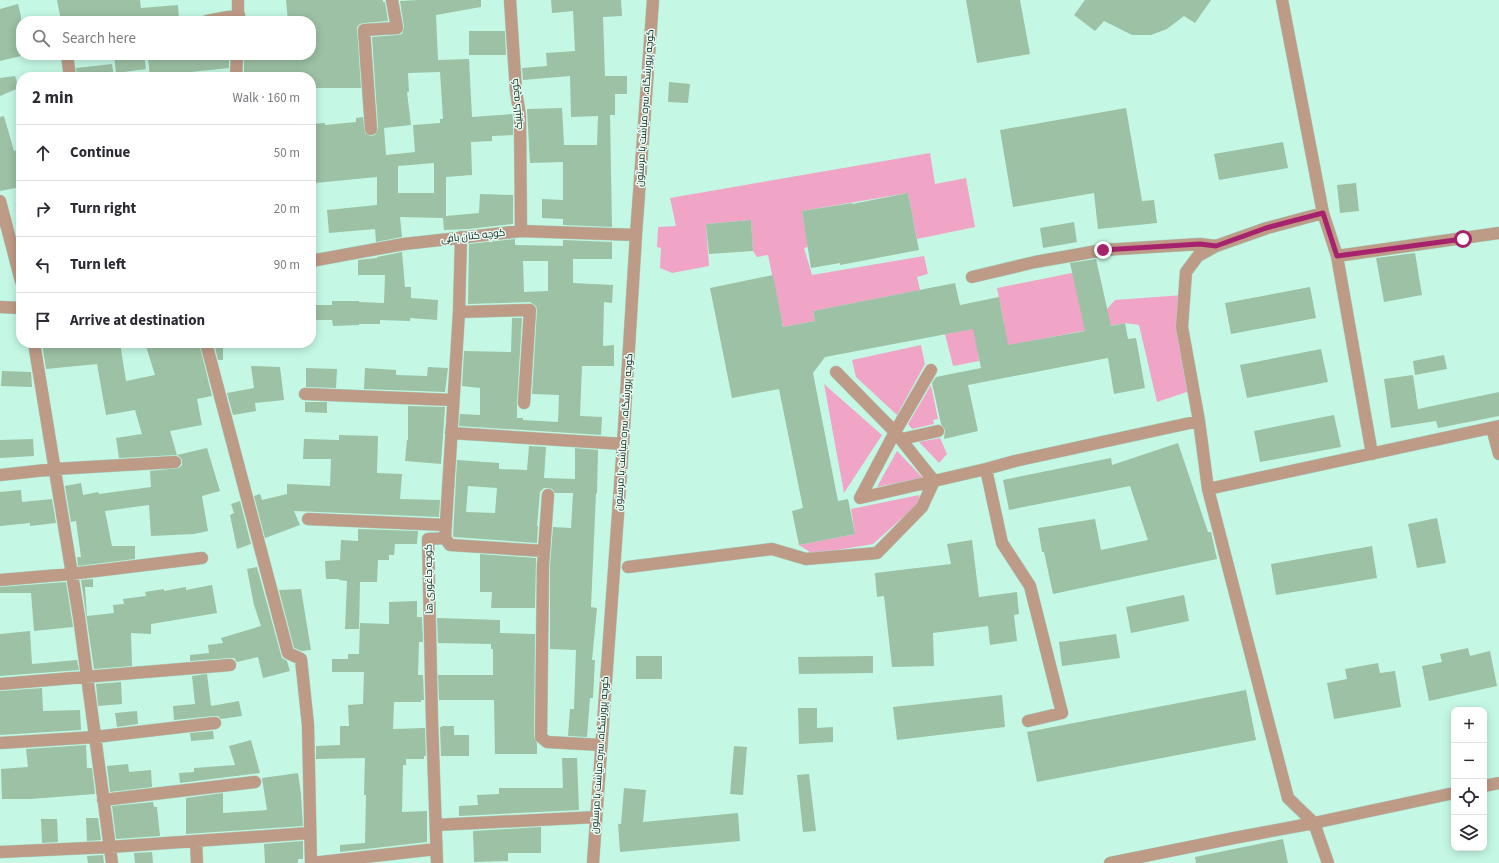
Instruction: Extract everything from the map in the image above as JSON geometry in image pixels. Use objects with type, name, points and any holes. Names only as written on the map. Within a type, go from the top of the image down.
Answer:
[{"type":"street","points":[[238,0],[239,16]]},
{"type":"street","points":[[371,129],[364,30],[397,28],[392,0]]},
{"type":"street","name":"کوچه کلینیک","points":[[510,0],[516,91],[520,116],[521,231]]},
{"type":"street","name":"کوچه پرورشگاه، سره میاشت یا مرستون","points":[[593,863],[653,0]]},
{"type":"street","points":[[1282,0],[1323,213],[1337,256],[1372,454]]},
{"type":"street","points":[[68,60],[69,72]]},
{"type":"street","points":[[236,72],[237,60]]},
{"type":"street","points":[[0,201],[16,262]]},
{"type":"street","points":[[1323,213],[1266,228],[1216,246],[1198,256],[1186,272],[1183,295],[1182,327],[1199,421],[1208,489],[1288,798],[1314,823],[1328,863]]},
{"type":"street","name":"کوچه کتان بافی","points":[[316,260],[404,244],[521,231],[636,235]]},
{"type":"street","points":[[1337,256],[1499,232]]},
{"type":"street","name":"کوچه جاغوری ها","points":[[437,863],[428,539],[445,538],[452,400],[459,312],[461,237]]},
{"type":"street","points":[[972,277],[1035,262],[1103,250],[1200,244],[1216,246]]},
{"type":"street","points":[[0,307],[16,308]]},
{"type":"street","points":[[459,312],[530,310],[524,403]]},
{"type":"street","points":[[35,348],[87,676],[112,863]]},
{"type":"street","points":[[207,348],[288,653],[301,659],[308,725],[311,863],[436,849]]},
{"type":"street","points":[[931,370],[898,436],[860,498],[1015,461],[1199,421]]},
{"type":"street","points":[[836,372],[898,436],[934,481]]},
{"type":"street","points":[[305,394],[452,400]]},
{"type":"street","points":[[1208,489],[1495,427],[1499,454]]},
{"type":"street","points":[[898,436],[938,432]]},
{"type":"street","points":[[451,433],[623,444]]},
{"type":"street","points":[[0,475],[175,462]]},
{"type":"street","points":[[986,469],[1002,543],[1030,586],[1062,713],[1028,721]]},
{"type":"street","points":[[628,567],[772,549],[806,559],[876,553],[922,507],[934,481]]},
{"type":"street","points":[[548,495],[544,551],[541,737],[547,742],[601,745]]},
{"type":"street","points":[[308,519],[445,525]]},
{"type":"street","points":[[445,538],[450,545],[544,551]]},
{"type":"street","points":[[0,580],[71,574],[202,558]]},
{"type":"street","points":[[0,684],[230,665]]},
{"type":"street","points":[[0,743],[95,737],[215,723]]},
{"type":"street","points":[[103,800],[255,782]]},
{"type":"street","points":[[1487,785],[1499,783]]},
{"type":"street","points":[[1110,863],[1314,823],[1451,793]]},
{"type":"street","points":[[436,825],[596,817]]},
{"type":"street","points":[[0,852],[110,848],[310,833]]},
{"type":"street","points":[[196,841],[197,863]]},
{"type":"shaded area","points":[[930,153],[935,184],[966,178],[975,227],[917,239],[908,193],[802,211],[808,247],[804,248],[812,275],[924,256],[928,274],[917,277],[920,290],[813,311],[815,321],[783,327],[768,255],[757,257],[753,251],[751,220],[706,224],[709,266],[672,273],[660,268],[661,248],[657,247],[658,227],[676,226],[670,198]]},
{"type":"shaded area","points":[[1072,273],[1107,309],[1115,300],[1183,295],[1193,390],[1157,402],[1139,325],[1125,323],[978,351],[979,361],[953,366],[945,334],[1004,323],[997,288]]},
{"type":"shaded area","points":[[921,345],[925,364],[897,415],[856,377],[852,360]]},
{"type":"shaded area","points":[[824,384],[882,435],[844,493]]},
{"type":"shaded area","points":[[931,385],[938,419],[933,420],[934,424],[912,429],[908,424]]},
{"type":"shaded area","points":[[940,438],[947,454],[939,463],[919,442]]},
{"type":"shaded area","points":[[897,451],[923,478],[877,487]]},
{"type":"shaded area","points":[[919,495],[920,502],[873,544],[813,554],[799,545],[855,534],[851,509]]},
{"type":"building","points":[[57,0],[140,0],[141,8],[178,5],[179,16],[60,16]]},
{"type":"building","points":[[286,0],[383,0],[383,2],[385,2],[388,21],[364,23],[357,27],[361,88],[316,88],[316,72],[244,72],[244,60],[316,60],[316,16],[288,16]]},
{"type":"building","points":[[481,0],[481,7],[436,15],[438,60],[469,59],[472,117],[512,114],[513,135],[492,136],[492,141],[471,142],[472,175],[446,177],[446,216],[479,213],[480,194],[513,195],[513,224],[444,230],[443,218],[400,217],[402,237],[376,242],[375,229],[329,233],[327,210],[377,205],[377,177],[316,183],[316,124],[325,123],[325,125],[356,122],[356,118],[363,117],[365,133],[371,136],[375,135],[378,128],[372,37],[402,34],[404,27],[400,1]],"holes":[[[440,72],[443,119],[440,119],[440,123],[413,125],[415,152],[386,155],[384,128],[411,125],[407,92],[409,92],[408,73]],[[434,163],[434,193],[398,193],[398,166]]]},
{"type":"building","points":[[551,0],[621,0],[622,16],[603,17],[605,76],[627,76],[627,94],[615,94],[615,115],[610,115],[612,227],[563,225],[563,219],[542,218],[542,199],[563,200],[563,162],[530,163],[527,109],[562,108],[564,145],[597,145],[598,116],[571,117],[570,76],[523,80],[522,68],[547,66],[546,53],[575,51],[573,11],[552,13]]},
{"type":"building","points":[[966,0],[1020,0],[1030,54],[977,63]]},
{"type":"building","points":[[1085,0],[1211,0],[1195,23],[1184,16],[1167,29],[1151,35],[1132,35],[1104,21],[1095,31],[1074,15]]},
{"type":"building","points":[[18,4],[21,16],[16,16],[16,57],[0,61],[0,9]]},
{"type":"building","points":[[469,31],[505,31],[506,55],[469,55]]},
{"type":"building","points":[[115,60],[145,60],[146,69],[116,72]]},
{"type":"building","points":[[148,60],[229,60],[229,68],[191,72],[149,72]]},
{"type":"building","points":[[112,64],[113,72],[76,72],[76,68]]},
{"type":"building","points":[[15,76],[16,89],[0,96],[0,78]]},
{"type":"building","points":[[669,82],[690,84],[688,103],[668,102]]},
{"type":"building","points":[[1126,108],[1142,201],[1154,200],[1157,223],[1098,229],[1094,193],[1013,207],[1000,130]]},
{"type":"building","points":[[4,116],[14,151],[16,150],[16,188],[0,191],[0,117]]},
{"type":"building","points":[[1283,142],[1288,168],[1219,180],[1214,154]]},
{"type":"building","points":[[1356,183],[1359,211],[1340,213],[1337,185]]},
{"type":"building","points":[[908,193],[919,250],[840,265],[840,263],[811,268],[802,211],[852,204]]},
{"type":"building","points":[[751,220],[753,251],[709,254],[706,224]]},
{"type":"building","points":[[1074,222],[1077,242],[1043,248],[1040,228]]},
{"type":"building","points":[[515,239],[515,245],[563,246],[563,240],[612,242],[612,259],[573,259],[573,283],[613,285],[612,303],[604,302],[603,346],[614,345],[614,366],[582,366],[580,416],[602,417],[601,435],[459,426],[460,414],[480,415],[480,388],[462,386],[464,351],[511,352],[512,318],[522,318],[517,418],[523,418],[523,420],[558,422],[559,395],[532,394],[536,306],[530,302],[468,304],[469,244]],"holes":[[[523,261],[548,261],[548,291],[524,292]]]},
{"type":"building","points":[[402,252],[405,287],[411,287],[411,298],[438,300],[437,320],[410,318],[410,321],[380,320],[380,324],[333,326],[332,320],[316,320],[316,305],[332,305],[332,301],[384,303],[385,275],[358,275],[358,260]]},
{"type":"building","points":[[1415,253],[1422,295],[1384,302],[1376,258]]},
{"type":"building","points":[[1096,259],[1111,326],[1125,323],[1128,339],[1136,338],[1145,388],[1114,394],[1108,358],[968,385],[978,431],[944,439],[945,430],[941,424],[932,383],[936,377],[981,368],[973,329],[825,357],[813,373],[838,501],[848,499],[855,534],[799,545],[792,511],[803,508],[779,389],[732,398],[710,288],[773,275],[783,327],[815,321],[813,311],[955,283],[960,305],[999,297],[1008,345],[1085,331],[1070,263]]},
{"type":"building","points":[[1310,287],[1316,318],[1231,334],[1225,303]]},
{"type":"building","points":[[43,348],[121,348],[126,381],[155,375],[147,348],[200,348],[212,396],[197,399],[202,425],[170,431],[177,455],[119,458],[116,438],[142,434],[135,410],[106,415],[97,364],[46,369]]},
{"type":"building","points":[[215,348],[223,348],[223,360],[218,360]]},
{"type":"building","points":[[1321,349],[1328,382],[1247,398],[1240,365]]},
{"type":"building","points":[[1444,355],[1447,369],[1415,375],[1413,361]]},
{"type":"building","points":[[251,366],[280,367],[284,400],[255,403],[256,411],[233,415],[227,393],[254,388]]},
{"type":"building","points":[[428,367],[448,368],[445,392],[364,389],[365,368],[396,370],[396,375],[427,376]]},
{"type":"building","points":[[306,368],[337,369],[336,388],[306,387]]},
{"type":"building","points":[[2,371],[31,372],[32,387],[1,386]]},
{"type":"building","points":[[1413,375],[1418,409],[1499,392],[1499,416],[1438,428],[1436,421],[1391,428],[1384,379]]},
{"type":"building","points":[[305,402],[327,402],[327,413],[305,412]]},
{"type":"building","points":[[408,406],[445,407],[441,464],[405,461],[408,440]]},
{"type":"building","points":[[1334,415],[1341,447],[1260,462],[1254,431]]},
{"type":"building","points":[[339,435],[378,436],[377,473],[402,474],[400,499],[440,500],[439,517],[294,511],[300,525],[265,538],[254,496],[260,494],[262,500],[287,494],[287,484],[330,486],[331,459],[303,459],[304,439],[339,440]]},
{"type":"building","points":[[33,439],[34,456],[0,458],[0,440]]},
{"type":"building","points":[[1178,443],[1208,532],[1211,532],[1217,559],[1053,594],[1044,552],[1042,552],[1038,528],[1095,519],[1101,550],[1148,540],[1130,486],[1009,510],[1003,480],[1111,458],[1112,465]]},
{"type":"building","points":[[529,446],[546,447],[544,478],[575,479],[575,448],[598,450],[591,607],[597,608],[592,660],[595,660],[593,698],[590,698],[587,737],[568,736],[570,709],[574,709],[576,650],[550,649],[550,565],[553,527],[571,528],[573,493],[555,493],[552,489],[548,488],[544,488],[540,492],[537,543],[453,536],[457,460],[499,463],[499,469],[527,470]],"holes":[[[468,486],[497,488],[495,513],[466,512]]]},
{"type":"building","points":[[207,448],[220,491],[202,496],[208,531],[194,534],[151,536],[149,505],[105,511],[112,546],[135,546],[135,559],[78,566],[77,557],[81,557],[76,521],[71,522],[65,486],[81,483],[83,495],[98,492],[99,494],[151,487],[150,471],[179,468],[182,465],[182,461],[177,455]]},
{"type":"building","points":[[21,490],[22,502],[52,499],[56,523],[30,526],[30,523],[0,526],[0,492]]},
{"type":"building","points":[[240,501],[251,544],[237,549],[230,515],[234,513],[231,504]]},
{"type":"building","points":[[1437,518],[1446,563],[1417,568],[1408,524]]},
{"type":"building","points":[[358,529],[418,531],[417,544],[395,544],[394,555],[389,555],[389,560],[378,560],[377,582],[360,582],[359,629],[345,629],[347,581],[339,579],[326,579],[325,561],[340,560],[341,540],[358,541]]},
{"type":"building","points":[[972,540],[979,597],[1017,592],[1019,614],[1014,615],[1017,641],[990,645],[988,626],[933,633],[934,666],[892,667],[884,596],[877,597],[875,573],[951,564],[947,544]]},
{"type":"building","points":[[1372,546],[1377,578],[1276,595],[1271,564]]},
{"type":"building","points":[[480,554],[536,558],[535,608],[491,608],[492,592],[480,592]]},
{"type":"building","points":[[257,567],[281,655],[282,658],[287,661],[290,671],[263,678],[258,657],[237,662],[234,658],[190,661],[190,655],[209,653],[208,645],[223,643],[221,638],[261,626],[254,605],[247,569]]},
{"type":"building","points":[[93,579],[93,587],[85,587],[87,616],[114,613],[113,605],[124,604],[123,599],[146,596],[145,592],[164,589],[164,591],[186,587],[186,590],[212,585],[217,613],[151,624],[151,634],[131,633],[132,666],[94,669],[81,580]]},
{"type":"building","points":[[66,582],[73,627],[34,631],[31,593],[0,593],[0,587]]},
{"type":"building","points":[[301,589],[311,650],[302,651],[294,648],[279,590]]},
{"type":"building","points":[[1184,595],[1189,621],[1131,633],[1126,607]]},
{"type":"building","points":[[417,601],[417,617],[422,617],[423,642],[419,642],[418,675],[423,675],[424,700],[421,700],[421,702],[394,702],[393,729],[425,728],[426,756],[424,756],[424,759],[406,759],[406,765],[403,765],[402,812],[427,811],[427,842],[340,852],[340,845],[365,843],[365,758],[316,759],[316,746],[340,745],[340,726],[349,726],[348,705],[363,704],[364,672],[332,672],[332,659],[348,659],[348,654],[359,654],[360,623],[389,624],[389,602]]},
{"type":"building","points":[[437,618],[500,620],[500,633],[535,634],[534,737],[537,743],[537,754],[495,754],[494,700],[439,700],[438,675],[493,675],[493,649],[491,649],[491,644],[438,643]]},
{"type":"building","points":[[30,631],[32,664],[77,660],[79,670],[0,676],[0,634]]},
{"type":"building","points":[[1116,634],[1120,658],[1062,666],[1059,642]]},
{"type":"building","points":[[1468,648],[1470,656],[1490,651],[1497,686],[1429,701],[1422,666],[1442,662],[1440,654]]},
{"type":"building","points":[[636,656],[662,656],[662,679],[636,679]]},
{"type":"building","points":[[873,656],[873,673],[799,674],[798,657]]},
{"type":"building","points":[[1378,663],[1380,673],[1395,671],[1401,707],[1334,719],[1327,683],[1347,679],[1345,669]]},
{"type":"building","points":[[207,674],[211,706],[239,701],[242,716],[221,719],[218,716],[214,716],[174,720],[173,706],[195,704],[192,676]]},
{"type":"building","points":[[121,682],[122,704],[98,706],[96,684]]},
{"type":"building","points":[[42,688],[43,711],[80,710],[81,730],[0,735],[0,691]]},
{"type":"building","points":[[1246,690],[1256,740],[1037,782],[1027,732]]},
{"type":"building","points":[[1002,695],[1005,727],[897,740],[893,707]]},
{"type":"building","points":[[798,708],[817,708],[817,728],[833,727],[833,742],[799,744]]},
{"type":"building","points":[[137,711],[138,724],[117,727],[115,713]]},
{"type":"building","points":[[454,726],[454,735],[469,735],[469,756],[441,756],[440,727]]},
{"type":"building","points":[[213,731],[214,739],[191,741],[190,733]]},
{"type":"building","points":[[251,740],[260,773],[180,783],[179,773],[194,772],[194,768],[235,765],[229,746]]},
{"type":"building","points":[[86,745],[87,768],[92,768],[95,794],[31,799],[2,799],[1,769],[28,767],[26,749]]},
{"type":"building","points":[[734,746],[747,747],[743,795],[730,794]]},
{"type":"building","points":[[562,758],[577,758],[579,810],[459,816],[459,806],[478,805],[477,795],[499,794],[499,788],[563,788]]},
{"type":"building","points":[[128,764],[129,772],[151,770],[152,787],[110,792],[107,766]]},
{"type":"building","points":[[298,773],[303,826],[186,834],[186,798],[223,793],[223,813],[267,810],[262,778]]},
{"type":"building","points":[[809,774],[816,831],[803,832],[797,775]]},
{"type":"building","points":[[624,788],[646,790],[643,822],[738,813],[740,841],[620,852],[618,824],[621,824]]},
{"type":"building","points":[[153,802],[154,807],[157,807],[160,836],[116,839],[112,806]]},
{"type":"building","points":[[86,818],[98,818],[101,840],[87,841]]},
{"type":"building","points":[[41,819],[57,819],[58,842],[42,843]]},
{"type":"building","points":[[541,827],[541,853],[508,853],[508,861],[474,862],[473,831]]},
{"type":"building","points":[[1283,839],[1288,863],[1196,863],[1195,857]]},
{"type":"building","points":[[303,841],[303,859],[298,859],[298,863],[265,863],[264,844]]},
{"type":"building","points":[[152,852],[153,863],[135,863],[134,853]]},
{"type":"building","points":[[103,855],[104,863],[88,863],[87,856]]},
{"type":"route","points":[[1103,250],[1200,244],[1216,246],[1266,228],[1323,213],[1337,256],[1463,239]]}]
